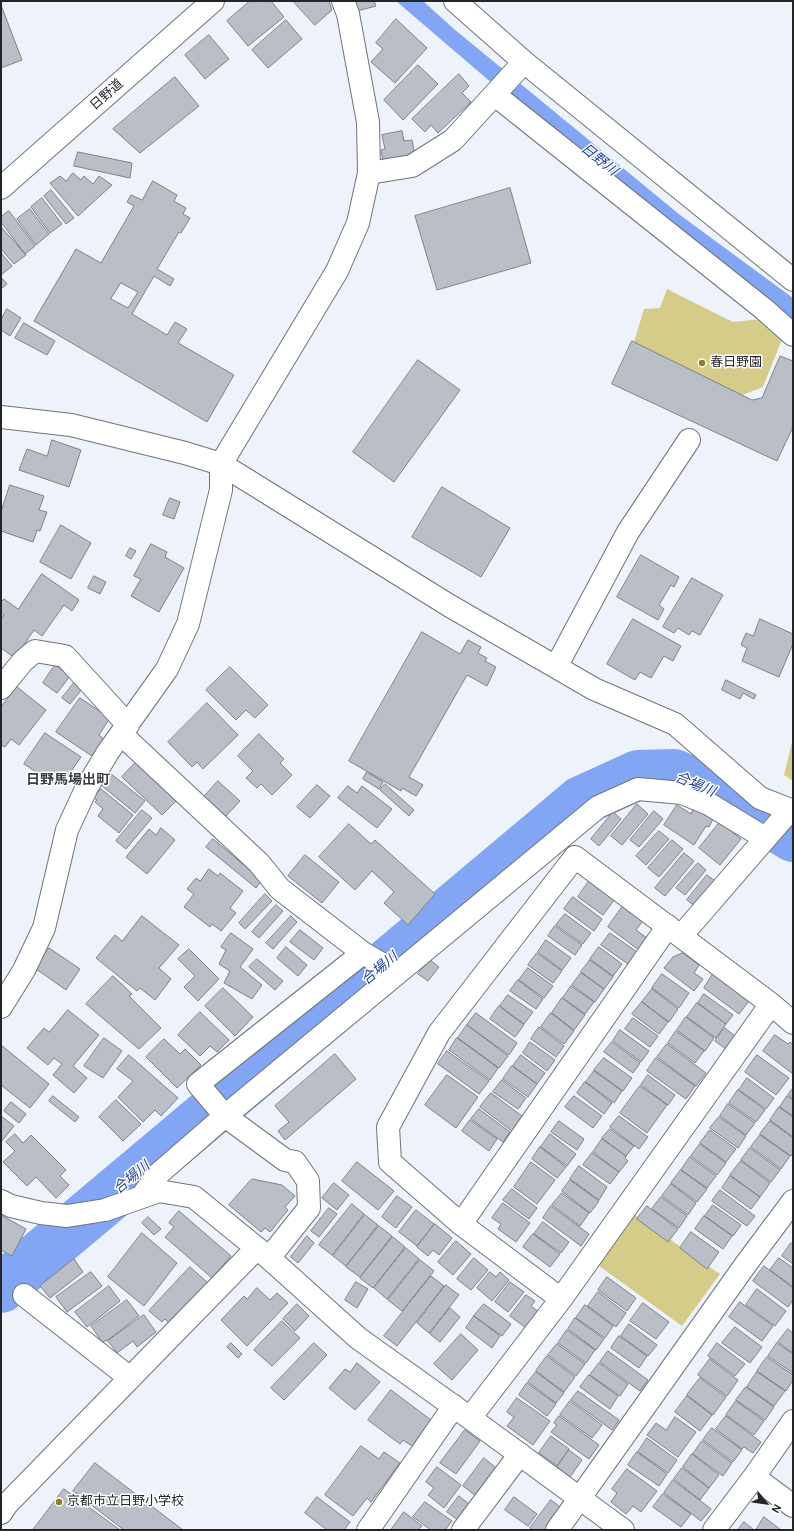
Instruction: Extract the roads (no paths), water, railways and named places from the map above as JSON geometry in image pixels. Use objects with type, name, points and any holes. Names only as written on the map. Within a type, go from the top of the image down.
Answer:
[{"type":"street","name":"日野道","points":[[1,188],[213,1]]},
{"type":"street","points":[[1,1007],[24,970],[44,928],[66,830],[87,787],[108,752],[167,669],[188,624],[221,490],[221,464],[337,271],[358,222],[369,173],[368,122],[348,14],[343,1]]},
{"type":"street","points":[[454,1],[521,66],[793,280]]},
{"type":"street","points":[[369,173],[412,166],[453,140],[521,66]]},
{"type":"street","points":[[496,93],[765,310],[793,335]]},
{"type":"street","points":[[1,417],[71,425],[185,453],[221,464],[450,606],[594,689],[675,724],[760,798],[779,823]]},
{"type":"street","points":[[556,667],[628,532],[689,440]]},
{"type":"street","points":[[1,688],[23,661],[35,651],[65,656],[125,729],[259,862],[280,889],[382,963]]},
{"type":"street","points":[[3,1505],[130,1378],[309,1208],[308,1181],[295,1162],[285,1160],[220,1109],[198,1084],[382,963],[598,807],[638,790],[682,793],[709,804],[779,823]]},
{"type":"street","points":[[461,1224],[675,931],[779,823]]},
{"type":"street","points":[[562,1299],[461,1224],[390,1162],[388,1127],[439,1033],[575,857],[771,1004],[793,1023]]},
{"type":"street","points":[[143,1195],[158,1175],[220,1109],[382,963]]},
{"type":"street","points":[[368,1530],[462,1412],[562,1299],[771,1004]]},
{"type":"street","points":[[1,1201],[11,1206],[41,1213],[67,1216],[104,1210],[143,1195],[159,1191],[194,1197],[263,1253],[358,1338],[623,1530]]},
{"type":"street","points":[[557,1530],[581,1499],[746,1264],[793,1201]]},
{"type":"street","points":[[24,1295],[130,1378]]},
{"type":"street","points":[[714,1530],[754,1477],[793,1421]]},
{"type":"street","points":[[462,1530],[520,1454]]},
{"type":"street","points":[[754,1477],[793,1506]]},
{"type":"water","name":"日野川","points":[[396,1],[423,1],[454,29],[680,215],[793,298],[793,327],[528,114]]},
{"type":"waterway","name":"合場川","points":[[1,1288],[581,801],[638,775],[674,774],[741,805],[793,837]]},
{"type":"place","name":"春日野園","points":[[702,363]]},
{"type":"place","name":"京都市立日野小学校","points":[[59,1502]]},
{"type":"district","name":"日野馬場出町","points":[[68,780]]}]
